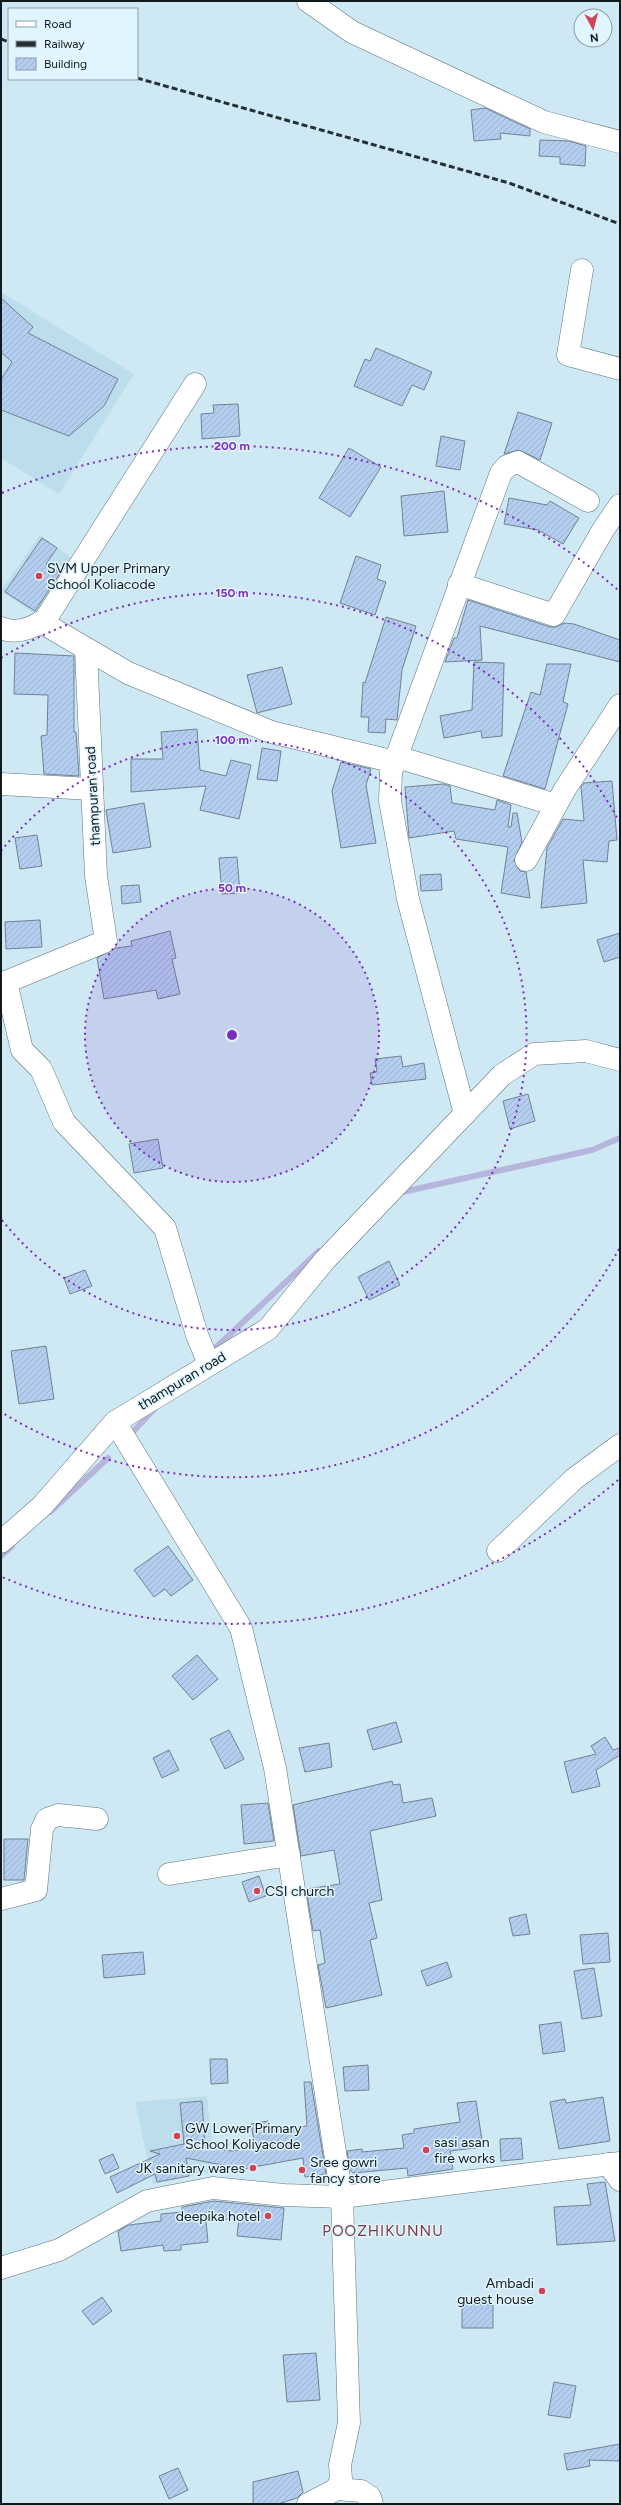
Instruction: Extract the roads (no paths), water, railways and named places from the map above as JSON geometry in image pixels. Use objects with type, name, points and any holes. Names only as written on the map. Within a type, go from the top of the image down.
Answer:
[{"type":"street","points":[[308,1],[352,32],[544,122],[620,142]]},
{"type":"street","points":[[582,270],[568,355],[620,368]]},
{"type":"street","points":[[1,628],[6,630],[29,629],[45,620],[195,384]]},
{"type":"street","points":[[465,1114],[408,899],[390,801],[392,772],[459,584],[501,473],[507,466],[518,462],[588,500]]},
{"type":"street","points":[[459,584],[554,615],[603,530],[620,505]]},
{"type":"street","points":[[41,622],[86,650],[128,673],[271,732],[396,760],[556,805]]},
{"type":"street","name":"thampuran road","points":[[86,650],[96,876],[106,941],[6,982],[22,1050],[41,1069],[64,1122],[165,1228],[206,1357]]},
{"type":"street","points":[[526,860],[556,805],[620,705]]},
{"type":"street","points":[[1,784],[92,789]]},
{"type":"street","name":"thampuran road","points":[[1,1542],[42,1506],[114,1422],[151,1400],[206,1357],[268,1329],[324,1260],[502,1075],[534,1054],[586,1051],[620,1060]]},
{"type":"street","points":[[114,1422],[241,1628],[275,1768],[342,2197],[349,2423],[341,2459],[341,2479],[337,2489]]},
{"type":"street","points":[[498,1551],[574,1479],[620,1445]]},
{"type":"street","points":[[1,1900],[36,1890],[42,1829],[47,1819],[58,1815],[97,1819]]},
{"type":"street","points":[[169,1874],[289,1855]]},
{"type":"street","points":[[1,2268],[58,2250],[147,2201],[213,2188],[342,2197],[616,2169]]},
{"type":"street","points":[[308,2504],[337,2489],[361,2491],[370,2497],[372,2504]]},
{"type":"waterway","points":[[398,1193],[592,1150],[620,1138]]},
{"type":"waterway","points":[[210,1353],[319,1251]]},
{"type":"waterway","points":[[131,1434],[156,1407]]},
{"type":"waterway","points":[[50,1512],[108,1458]]},
{"type":"waterway","points":[[1,1556],[12,1546]]},
{"type":"railway","points":[[1,39],[8,42]]},
{"type":"railway","points":[[138,78],[509,183],[620,224]]},
{"type":"place","name":"SVM Upper Primary School Koliacode","points":[[39,576]]},
{"type":"place","name":"CSI church","points":[[257,1891]]},
{"type":"place","name":"GW Lower Primary School Koliyacode","points":[[177,2136]]},
{"type":"place","name":"sasi asan fire works","points":[[426,2150]]},
{"type":"place","name":"JK sanitary wares","points":[[253,2168]]},
{"type":"place","name":"Sree gowri fancy store","points":[[302,2170]]},
{"type":"place","name":"deepika hotel","points":[[268,2216]]},
{"type":"place","name":"Ambadi guest house","points":[[542,2291]]},
{"type":"district","name":"POOZHIKUNNU","points":[[383,2231]]}]
